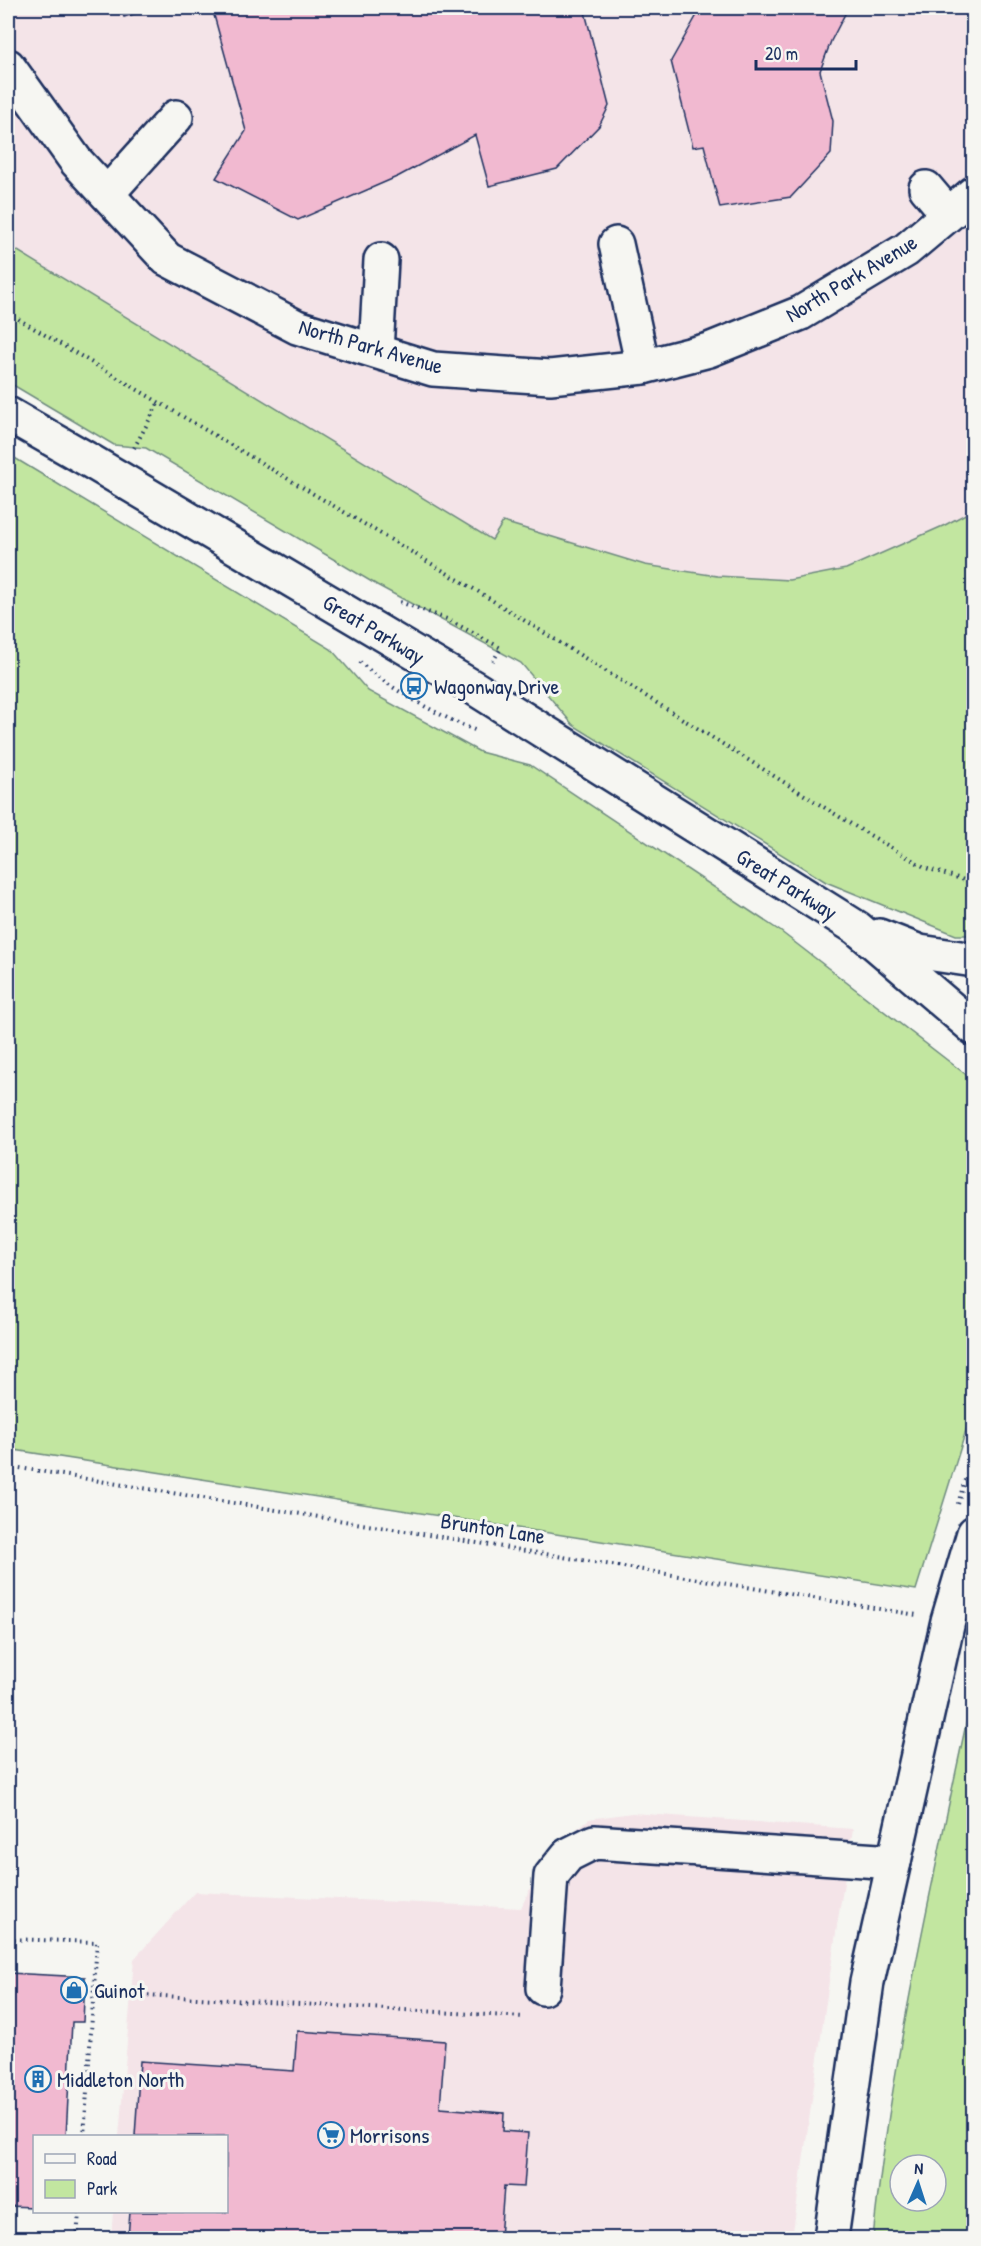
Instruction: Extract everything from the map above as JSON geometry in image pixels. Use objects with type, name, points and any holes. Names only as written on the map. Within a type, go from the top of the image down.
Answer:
[{"type":"street","name":"North Park Avenue","points":[[8,66],[76,161],[167,259],[297,327],[433,369],[550,377],[644,367],[709,350],[801,313],[906,249],[974,193]]},
{"type":"street","points":[[106,194],[176,117]]},
{"type":"street","points":[[926,188],[948,214]]},
{"type":"street","points":[[616,244],[644,367]]},
{"type":"street","points":[[376,351],[381,260]]},
{"type":"street","name":"Great Parkway","points":[[8,414],[476,689],[857,928],[974,1028]]},
{"type":"street","name":"Great Parkway","points":[[857,928],[920,952],[974,960]]},
{"type":"street","points":[[831,2238],[867,1982],[948,1621],[974,1533]]},
{"type":"street","points":[[537,2003],[551,1876],[568,1856],[594,1842],[894,1862]]},
{"type":"path","points":[[8,313],[474,589],[907,857],[926,868],[974,883]]},
{"type":"path","name":"Brunton Lane","points":[[8,1466],[948,1621]]},
{"type":"path","points":[[8,1939],[97,1942],[84,2135]]},
{"type":"path","points":[[94,1992],[537,2003]]},
{"type":"path","points":[[77,2238],[79,2213]]},
{"type":"shaded area","points":[[8,8],[973,8],[973,592],[774,625],[492,540],[185,355],[8,245]]},
{"type":"shaded area","points":[[632,1813],[853,1829],[792,2238],[111,2238],[113,2213],[228,2213],[228,2135],[119,2135],[134,1959],[195,1892],[521,1908],[546,1854],[589,1819]]},
{"type":"green space","points":[[8,245],[492,540],[503,522],[645,565],[717,576],[789,580],[846,569],[945,525],[973,510],[973,935],[956,935],[826,882],[573,725],[521,663],[377,585],[146,448],[114,445],[8,382]]},
{"type":"green space","points":[[8,454],[331,649],[368,691],[480,752],[530,765],[780,931],[973,1080],[973,1408],[916,1590],[8,1449]]},
{"type":"green space","points":[[973,1691],[973,2238],[873,2238],[891,2100],[930,1895]]},
{"type":"building","points":[[121,8],[154,8],[124,17]]},
{"type":"building","points":[[212,8],[584,8],[609,106],[599,126],[557,169],[489,186],[475,135],[399,176],[298,220],[216,178],[246,131]]},
{"type":"building","points":[[701,8],[848,8],[831,41],[820,71],[833,121],[831,154],[791,197],[720,208],[704,145],[693,147],[671,61]]},
{"type":"building","name":"Middleton North","points":[[8,1973],[85,1977],[83,2022],[72,2022],[66,2135],[33,2135],[33,2207],[8,2206]]},
{"type":"building","name":"Morrisons","points":[[297,2031],[445,2041],[440,2108],[504,2113],[503,2131],[528,2133],[524,2187],[504,2186],[500,2238],[128,2238],[130,2213],[228,2213],[228,2135],[135,2135],[140,2061],[294,2071]]},
{"type":"place","name":"Wagonway Drive","points":[[414,686]]},
{"type":"place","name":"Guinot","points":[[74,1990]]},
{"type":"place","name":"Middleton North","points":[[38,2079]]},
{"type":"place","name":"Morrisons","points":[[331,2135]]}]
